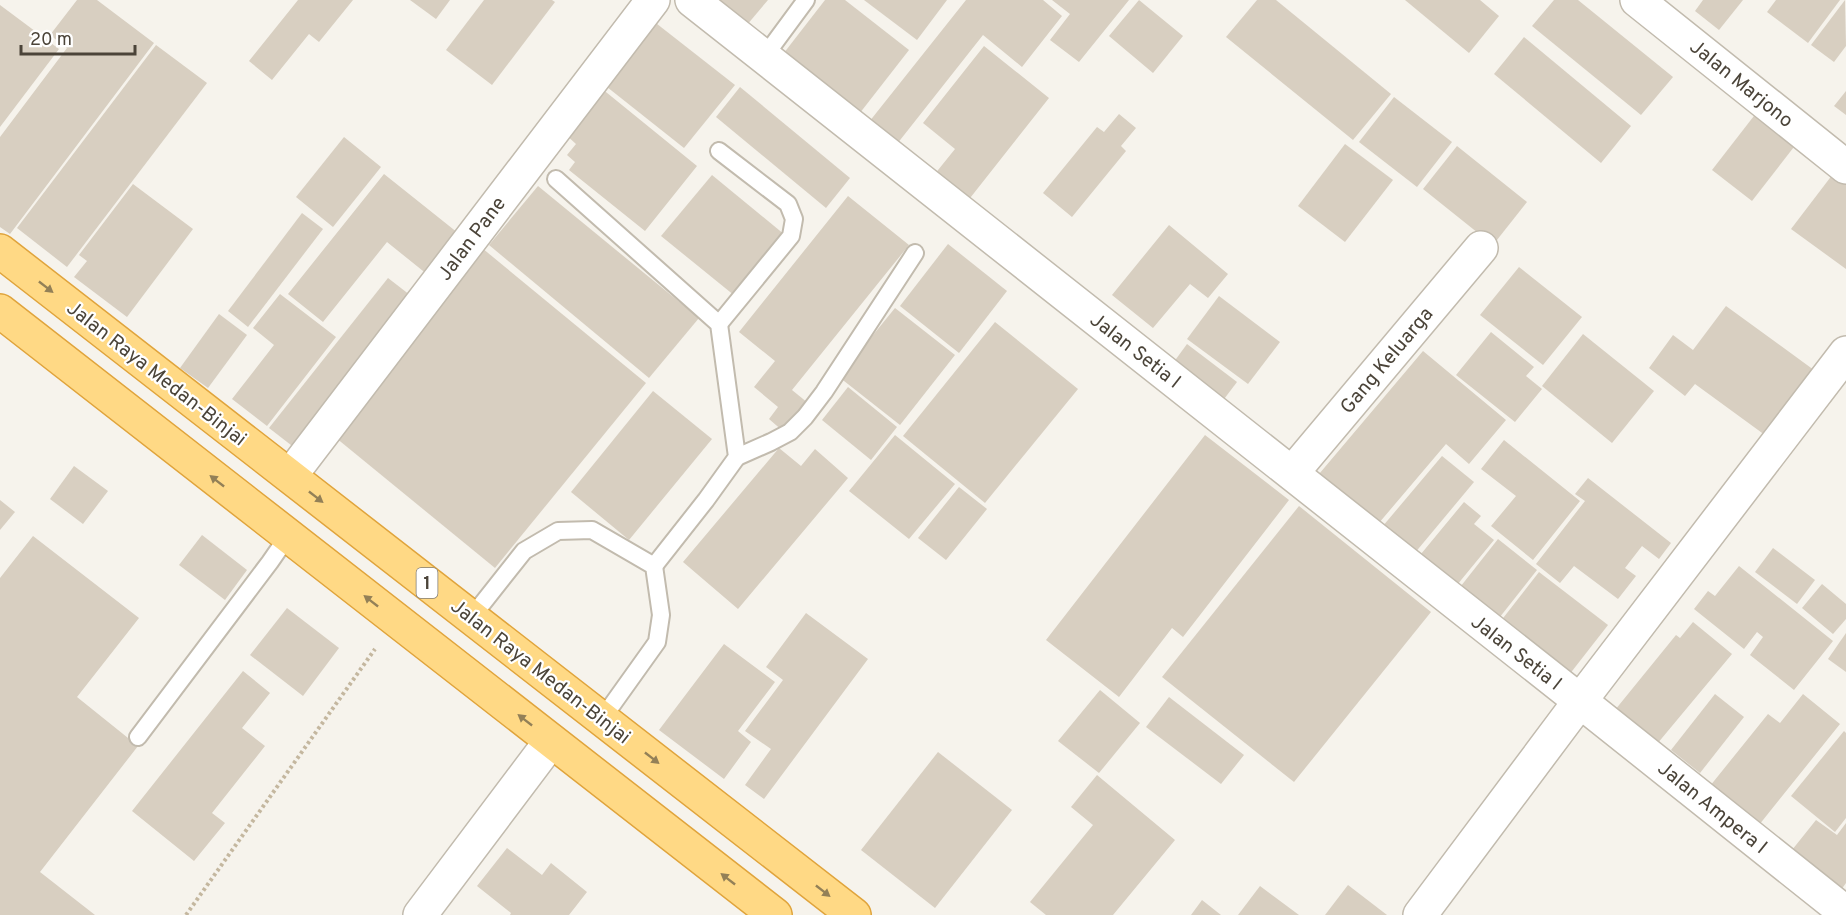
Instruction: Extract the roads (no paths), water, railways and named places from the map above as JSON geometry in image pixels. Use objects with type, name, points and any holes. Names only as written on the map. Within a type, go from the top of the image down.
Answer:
[{"type":"highway","name":"Jalan Raya Medan-Binjai","points":[[0,251],[854,915]]},
{"type":"highway","points":[[0,311],[766,908],[787,863]]},
{"type":"street","name":"Jalan Pane","points":[[290,476],[653,0]]},
{"type":"street","name":"Jalan Setia I","points":[[692,0],[1580,701]]},
{"type":"street","name":"Jalan Marjono","points":[[1637,0],[1846,167]]},
{"type":"street","name":"Gang Keluarga","points":[[1292,473],[1481,248]]},
{"type":"street","points":[[1420,915],[1846,353]]},
{"type":"street","name":"Jalan Ampera I","points":[[1580,701],[1846,913]]},
{"type":"street","points":[[420,915],[551,741]]},
{"type":"lane","points":[[764,57],[806,0]]},
{"type":"lane","points":[[719,324],[791,236],[794,219],[788,204],[720,151]]},
{"type":"lane","points":[[556,179],[719,324],[736,457]]},
{"type":"lane","points":[[602,719],[657,642],[661,615],[654,566],[706,500],[736,457],[789,432],[805,417],[824,392],[915,253]]},
{"type":"lane","points":[[471,618],[524,551],[558,531],[592,530],[654,566]]},
{"type":"lane","points":[[138,737],[288,536]]}]
